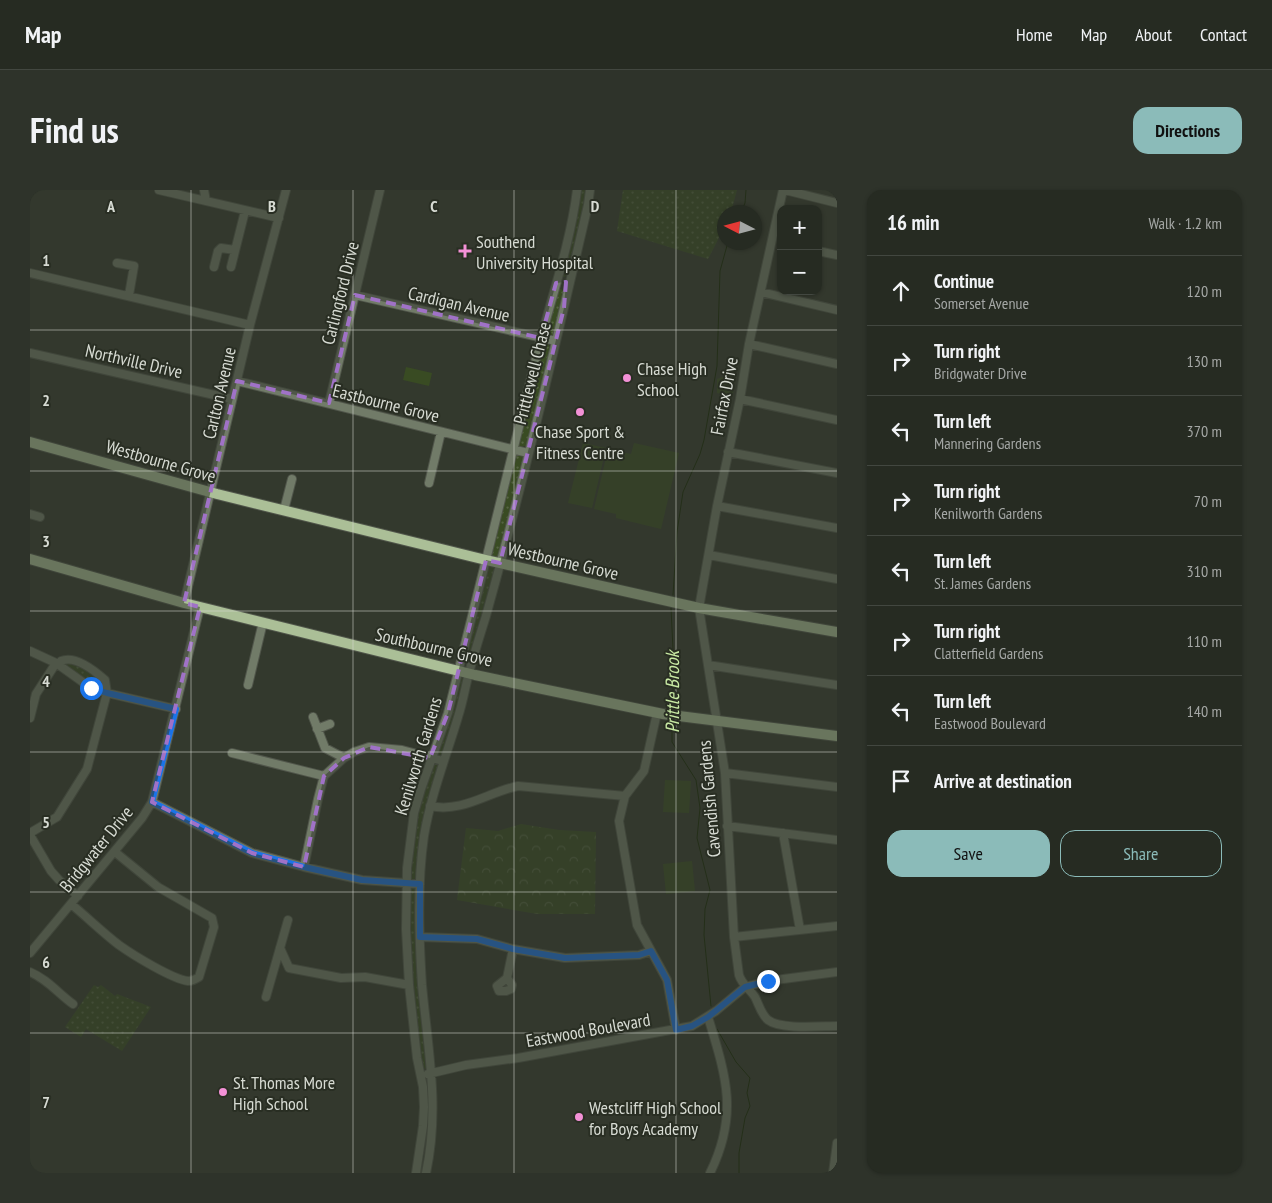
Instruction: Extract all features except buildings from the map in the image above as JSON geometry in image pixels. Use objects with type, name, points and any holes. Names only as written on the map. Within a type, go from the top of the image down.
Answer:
[{"type":"main road","name":"Westbourne Grove","points":[[30,442],[211,492],[494,562],[700,608],[837,632]]},
{"type":"main road","name":"Southbourne Grove","points":[[30,559],[184,603],[462,672],[666,715],[837,736]]},
{"type":"street","points":[[159,190],[279,218]]},
{"type":"street","points":[[204,190],[206,201]]},
{"type":"street","name":"Carlton Avenue","points":[[184,603],[250,325],[286,190]]},
{"type":"street","name":"Carlingford Drive","points":[[328,404],[380,190]]},
{"type":"street","name":"Prittlewell Chase","points":[[494,562],[514,450],[557,281],[577,190]]},
{"type":"street","name":"Prittlewell Chase","points":[[494,562],[528,453],[578,248],[590,190]]},
{"type":"street","points":[[784,190],[837,203]]},
{"type":"street","name":"Fairfax Drive","points":[[782,205],[784,190]]},
{"type":"street","points":[[231,267],[245,211]]},
{"type":"street","name":"Fairfax Drive","points":[[700,608],[717,506],[740,399],[749,344],[761,292],[777,241]]},
{"type":"street","points":[[214,267],[218,251],[221,248],[235,250]]},
{"type":"street","points":[[567,294],[566,282],[578,248]]},
{"type":"street","points":[[822,252],[837,255]]},
{"type":"street","points":[[117,263],[134,266],[129,296]]},
{"type":"street","points":[[30,273],[250,325]]},
{"type":"street","points":[[557,281],[564,284],[566,282]]},
{"type":"street","points":[[761,292],[837,310]]},
{"type":"street","name":"Cardigan Avenue","points":[[355,295],[556,341]]},
{"type":"street","points":[[749,344],[837,364]]},
{"type":"street","name":"Northville Drive","points":[[30,353],[232,399]]},
{"type":"street","name":"Eastbourne Grove","points":[[237,381],[528,453]]},
{"type":"street","points":[[740,399],[837,420]]},
{"type":"street","points":[[428,483],[441,432]]},
{"type":"street","points":[[728,452],[837,473]]},
{"type":"street","points":[[284,510],[292,479]]},
{"type":"street","points":[[717,506],[837,528]]},
{"type":"street","points":[[30,514],[40,517]]},
{"type":"street","points":[[709,555],[837,579]]},
{"type":"street","name":"Kenilworth Gardens","points":[[426,1173],[432,1136],[432,1073],[420,937],[422,857],[430,806],[459,715],[462,672],[476,598],[494,562]]},
{"type":"street","name":"Kenilworth Gardens","points":[[416,1173],[424,1106],[422,1076],[418,1062],[409,985],[406,883],[409,845],[414,813],[430,758],[462,672],[482,627],[494,562]]},
{"type":"street","name":"Bridgwater Drive","points":[[31,950],[115,852],[152,802],[200,607]]},
{"type":"street","name":"Cavendish Gardens","points":[[700,608],[725,773],[734,937],[739,975],[745,987],[753,994],[764,1016],[772,1023],[837,1026]]},
{"type":"street","points":[[248,685],[263,622]]},
{"type":"street","points":[[30,651],[57,664],[91,688],[176,709]]},
{"type":"street","points":[[30,718],[36,694],[61,661],[67,659],[83,664],[104,680],[107,686],[107,693],[87,769],[57,817],[30,834],[51,871],[78,896]]},
{"type":"street","points":[[708,665],[837,685]]},
{"type":"street","points":[[666,715],[644,771],[625,796],[621,806],[619,821],[637,925],[667,980],[676,1030]]},
{"type":"street","points":[[313,717],[325,748],[344,758]]},
{"type":"street","points":[[318,729],[330,724]]},
{"type":"street","points":[[304,867],[324,776],[344,758],[369,747],[402,750],[443,761]]},
{"type":"street","points":[[232,752],[324,776]]},
{"type":"street","points":[[725,773],[837,787]]},
{"type":"street","points":[[430,806],[444,808],[469,804],[518,786],[625,796]]},
{"type":"street","points":[[152,802],[252,853],[362,880],[420,884]]},
{"type":"street","points":[[727,826],[837,840]]},
{"type":"street","points":[[783,833],[800,930]]},
{"type":"street","points":[[71,904],[132,954],[175,977],[188,981],[199,977],[214,927],[212,918],[158,887],[115,852]]},
{"type":"street","points":[[266,997],[288,920]]},
{"type":"street","points":[[734,937],[837,926]]},
{"type":"street","points":[[420,937],[477,939],[513,949],[565,958],[639,955],[651,951]]},
{"type":"street","points":[[280,948],[289,968]]},
{"type":"street","points":[[507,978],[513,949]]},
{"type":"street","points":[[272,977],[289,968],[340,978],[365,977],[409,985]]},
{"type":"street","points":[[30,972],[49,983],[58,993],[73,1004]]},
{"type":"street","name":"Eastwood Boulevard","points":[[422,1076],[466,1065],[518,1058],[692,1026],[708,1017],[745,987],[768,981],[837,972]]},
{"type":"street","points":[[708,1017],[726,1080],[728,1111],[723,1141],[710,1173]]},
{"type":"street","points":[[833,1173],[837,1145]]},
{"type":"highlighted area","points":[[566,282],[564,308],[500,563],[486,560],[448,713],[430,758],[369,747],[344,758],[324,776],[304,867],[252,853],[152,802],[200,607],[184,603],[237,381],[329,403],[355,295],[541,338],[556,283]]},
{"type":"green space","points":[[580,190],[588,190],[576,245],[571,254],[565,277],[561,276]]},
{"type":"green space","points":[[623,190],[737,190],[733,205],[717,205],[717,242],[708,259],[617,231]]},
{"type":"green space","points":[[558,287],[565,292],[553,336],[547,336],[546,333]]},
{"type":"green space","points":[[546,344],[549,345],[550,349],[526,446],[520,447],[518,445],[542,347]]},
{"type":"green space","points":[[406,367],[432,373],[429,386],[403,380]]},
{"type":"green space","points":[[726,371],[732,371],[734,388],[732,396],[717,393],[717,379],[723,377]]},
{"type":"green space","points":[[583,443],[606,448],[592,508],[568,503]]},
{"type":"green space","points":[[634,443],[679,453],[661,529],[616,518],[616,514],[594,509],[608,449],[631,454]]},
{"type":"green space","points":[[518,454],[523,457],[498,557],[495,558],[492,557],[492,551],[515,456]]},
{"type":"green space","points":[[492,564],[495,567],[467,662],[462,661],[488,566]]},
{"type":"green space","points":[[63,662],[83,666],[105,683],[102,689],[64,666]]},
{"type":"green space","points":[[461,674],[465,678],[457,710],[443,753],[439,756],[436,755]]},
{"type":"green space","points":[[431,762],[438,763],[439,766],[417,878],[411,880],[409,877],[415,821]]},
{"type":"green space","points":[[665,780],[691,781],[689,813],[663,812]]},
{"type":"green space","points":[[521,824],[559,830],[596,832],[595,914],[537,914],[457,900],[466,828],[498,831]]},
{"type":"green space","points":[[692,861],[695,891],[666,894],[663,864]]},
{"type":"green space","points":[[411,887],[416,888],[428,1069],[421,1068],[409,938]]},
{"type":"green space","points":[[94,985],[98,987],[101,985],[115,996],[117,994],[151,1007],[122,1051],[86,1029],[81,1037],[65,1027]]},
{"type":"waterway","name":"Prittle Brook","points":[[744,205],[746,190]]},
{"type":"waterway","name":"Prittle Brook","points":[[673,595],[677,532],[683,492],[700,454],[704,440],[717,366],[720,271],[726,250]]},
{"type":"waterway","name":"Prittle Brook","points":[[671,608],[674,670],[672,711]]},
{"type":"waterway","name":"Prittle Brook","points":[[672,720],[672,742],[696,780],[700,808],[697,838],[710,890],[705,909],[704,935],[711,1006]]},
{"type":"waterway","name":"Prittle Brook","points":[[717,1029],[736,1062],[750,1078],[747,1093],[750,1106],[745,1118],[739,1153],[739,1173]]},
{"type":"place","name":"Southend University Hospital","points":[[465,251]]},
{"type":"place","name":"Chase High School","points":[[627,378]]},
{"type":"place","name":"Chase Sport & Fitness Centre","points":[[580,412]]},
{"type":"place","name":"St. Thomas More High School","points":[[223,1092]]},
{"type":"place","name":"Westcliff High School for Boys Academy","points":[[579,1117]]},
{"type":"route","points":[[91,688],[176,709],[152,802],[252,853],[362,880],[420,884],[420,937],[477,939],[513,949],[565,958],[639,955],[651,951],[667,980],[676,1030],[692,1026],[708,1017],[745,987],[768,981]]}]
